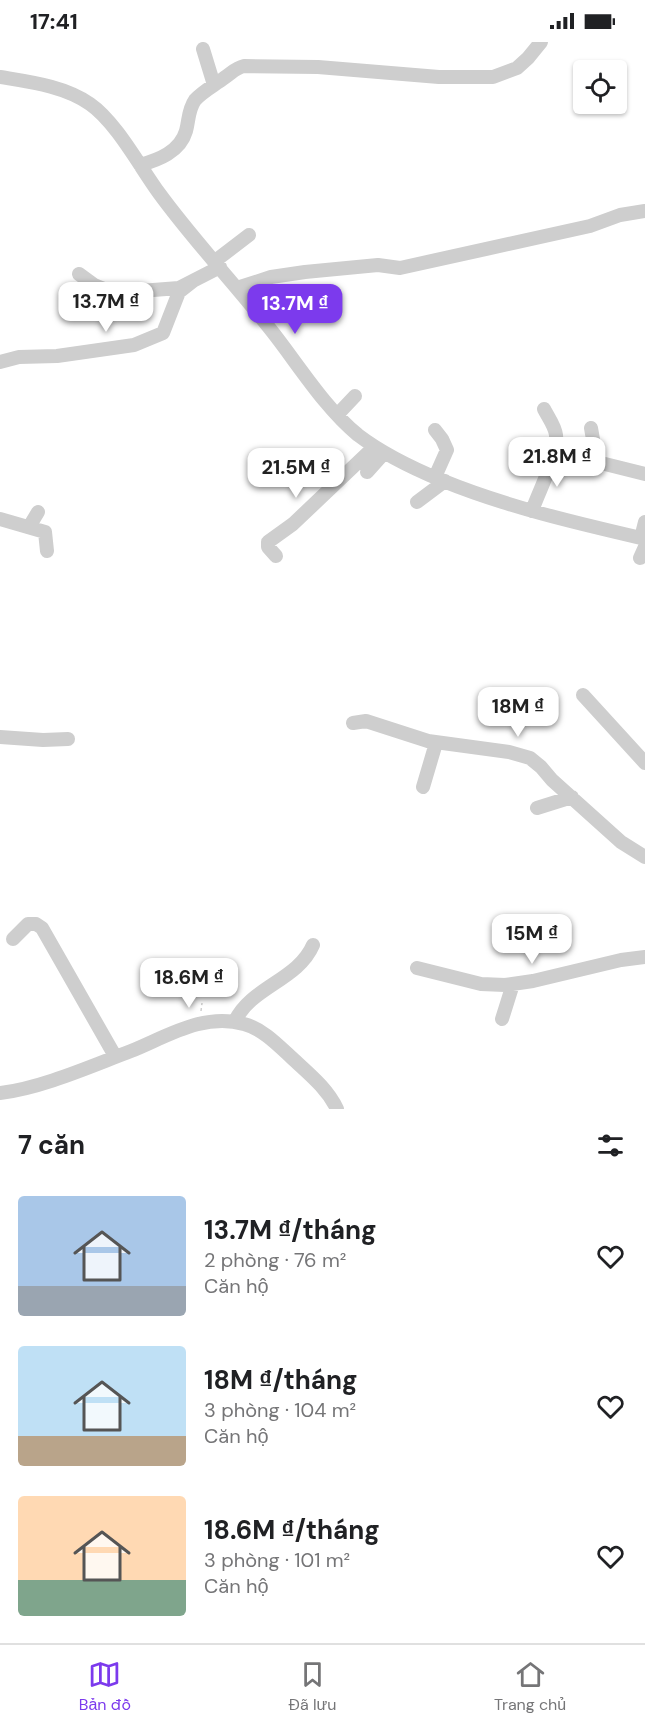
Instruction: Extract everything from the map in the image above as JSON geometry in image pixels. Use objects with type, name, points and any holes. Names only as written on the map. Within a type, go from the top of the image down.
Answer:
[{"type":"street","points":[[140,165],[160,158],[175,148],[183,139],[194,102],[235,68],[318,67],[439,77],[493,77],[517,68],[540,42]]},
{"type":"street","points":[[203,49],[214,85]]},
{"type":"street","points":[[0,77],[60,90],[92,105],[117,133],[174,212],[252,306],[316,390],[355,432],[379,450],[440,479],[483,496],[643,546],[645,522]]},
{"type":"street","points":[[237,288],[271,278],[305,272],[378,265],[400,268],[590,226],[620,215],[645,210]]},
{"type":"street","points":[[0,362],[19,357],[57,356],[134,345],[163,333],[179,292],[218,264],[249,236]]},
{"type":"street","points":[[79,273],[94,285],[114,293],[179,288],[193,281]]},
{"type":"street","points":[[252,306],[265,297]]},
{"type":"street","points":[[338,414],[356,396]]},
{"type":"street","points":[[532,511],[553,455],[556,432],[544,409]]},
{"type":"street","points":[[591,428],[597,462]]},
{"type":"street","points":[[417,502],[440,479],[447,450],[435,430]]},
{"type":"street","points":[[367,472],[379,450]]},
{"type":"street","points":[[276,556],[268,547],[268,542],[293,524],[379,450]]},
{"type":"street","points":[[553,455],[597,462],[645,474]]},
{"type":"street","points":[[29,527],[38,512]]},
{"type":"street","points":[[0,519],[45,532],[47,551]]},
{"type":"street","points":[[583,694],[645,763]]},
{"type":"street","points":[[353,723],[366,721],[436,743],[509,752],[530,758],[621,842],[645,857]]},
{"type":"street","points":[[0,737],[68,739]]},
{"type":"street","points":[[423,787],[436,743]]},
{"type":"street","points":[[537,808],[572,798]]},
{"type":"street","points":[[13,939],[28,924],[36,924],[42,928],[115,1056]]},
{"type":"street","points":[[235,1022],[239,1012],[249,1001],[300,964],[314,945]]},
{"type":"street","points":[[417,968],[481,984],[513,984],[621,960],[645,957]]},
{"type":"street","points":[[502,1019],[513,984]]},
{"type":"street","points":[[0,1093],[24,1089],[115,1056],[192,1024],[235,1022],[258,1030],[273,1041],[321,1084],[337,1109]]}]
